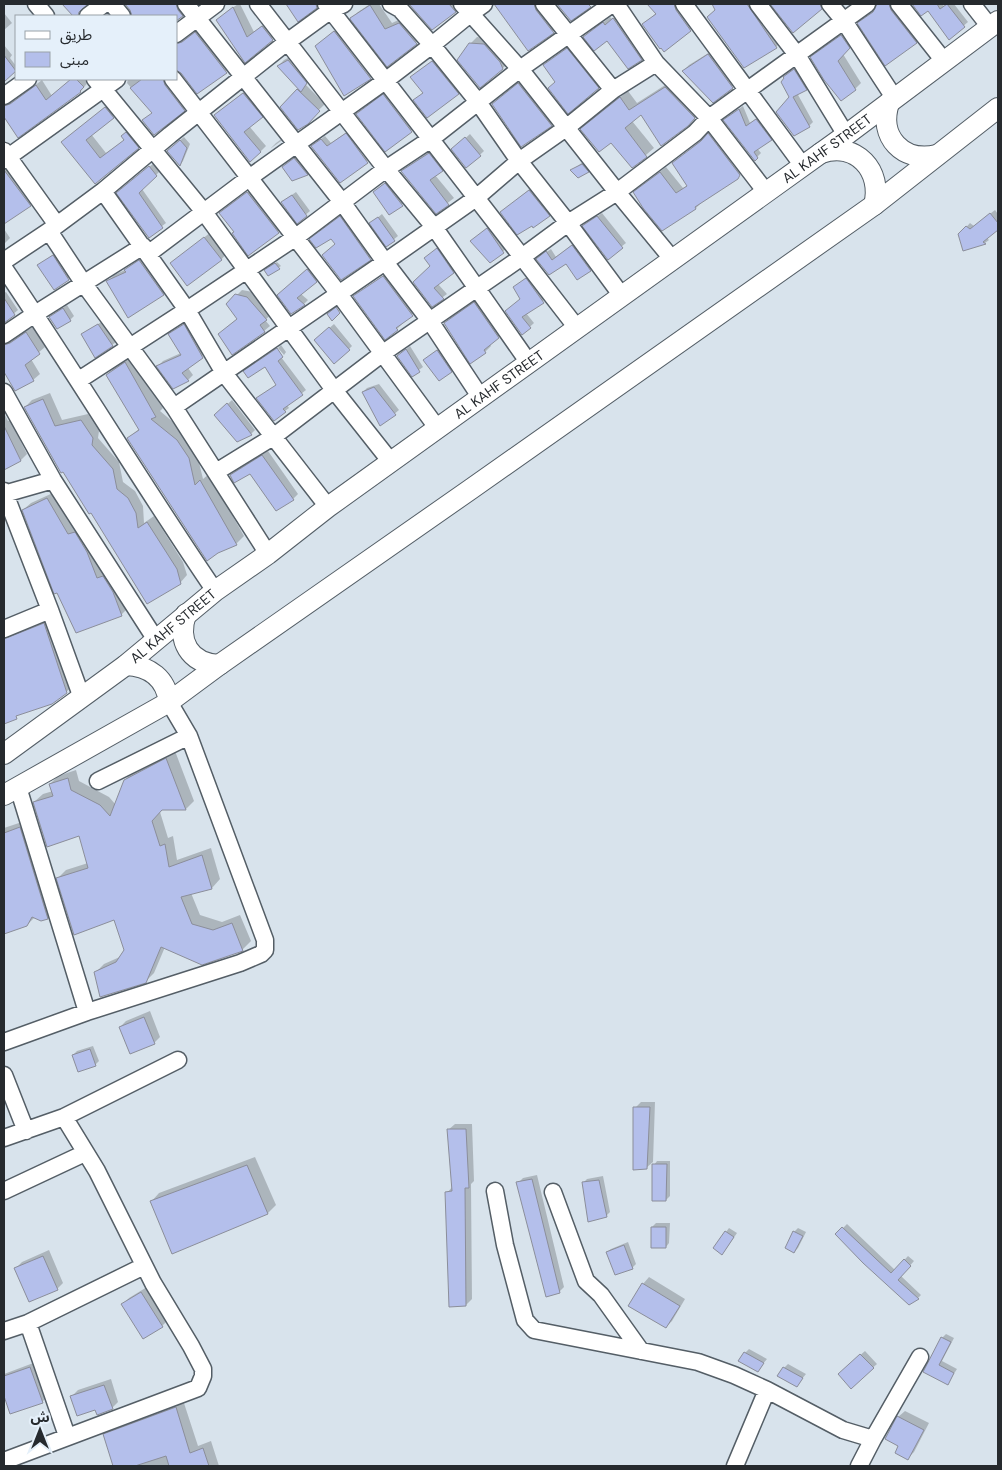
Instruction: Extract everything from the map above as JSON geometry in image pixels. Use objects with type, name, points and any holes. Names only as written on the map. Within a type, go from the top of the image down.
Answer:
[{"type":"main road","name":"AL KAHF STREET","points":[[4,754],[126,665],[215,591],[268,554],[328,507],[846,135],[994,24]]},
{"type":"main road","points":[[892,101],[887,110],[887,127],[899,147],[913,156],[929,157],[938,155]]},
{"type":"main road","points":[[11,791],[169,702],[874,205],[998,108]]},
{"type":"main road","points":[[811,160],[834,150],[850,153],[864,161],[876,181],[877,189],[874,205]]},
{"type":"main road","points":[[186,614],[182,634],[187,648],[198,659],[219,665]]},
{"type":"main road","points":[[126,665],[135,665],[152,672],[164,685],[169,702]]},
{"type":"street","points":[[36,4],[45,15]]},
{"type":"street","points":[[89,15],[104,4]]},
{"type":"street","points":[[112,4],[121,15]]},
{"type":"street","points":[[186,4],[342,202],[430,321],[481,398]]},
{"type":"street","points":[[178,33],[216,4]]},
{"type":"street","points":[[258,4],[386,169],[434,227],[529,363]]},
{"type":"street","points":[[391,4],[400,9],[432,45],[478,102],[519,161],[622,296]]},
{"type":"street","points":[[4,335],[35,314],[145,250],[204,212],[432,45],[466,9],[484,4]]},
{"type":"street","points":[[544,4],[614,90]]},
{"type":"street","points":[[80,380],[296,237],[386,169],[430,139],[520,69],[612,4]]},
{"type":"street","points":[[616,4],[656,63],[709,118],[766,192]]},
{"type":"street","points":[[684,4],[748,90],[811,160]]},
{"type":"street","points":[[758,4],[797,55],[846,135]]},
{"type":"street","points":[[830,4],[844,21],[892,101]]},
{"type":"street","points":[[216,472],[273,437],[383,354],[568,223],[617,192],[695,133],[709,118],[867,4]]},
{"type":"street","points":[[899,4],[944,61]]},
{"type":"street","points":[[972,4],[994,24]]},
{"type":"street","points":[[4,261],[103,191],[144,155],[154,150],[170,135],[199,114],[333,6],[385,81],[577,328]]},
{"type":"street","points":[[466,9],[520,69],[673,260]]},
{"type":"street","points":[[174,407],[289,330],[476,198],[519,161],[566,128],[614,90],[656,63]]},
{"type":"street","points":[[4,96],[27,80]]},
{"type":"street","points":[[113,80],[99,84],[5,156],[53,228],[84,284],[174,407],[268,554]]},
{"type":"street","points":[[174,80],[296,237],[438,428]]},
{"type":"street","points":[[99,84],[204,212],[289,330],[391,462]]},
{"type":"street","points":[[103,191],[187,310],[224,373],[328,507]]},
{"type":"street","points":[[4,268],[80,380],[159,509],[215,591]]},
{"type":"street","points":[[4,392],[98,552],[156,640]]},
{"type":"street","points":[[54,480],[4,493],[82,698]]},
{"type":"street","points":[[4,629],[50,610]]},
{"type":"street","points":[[4,1042],[87,1012],[240,963],[261,954],[265,950],[265,940],[189,736],[169,702]]},
{"type":"street","points":[[98,781],[189,736]]},
{"type":"street","points":[[11,791],[87,1012]]},
{"type":"street","points":[[4,1138],[64,1117],[178,1060]]},
{"type":"street","points":[[4,1075],[26,1131]]},
{"type":"street","points":[[4,1461],[198,1388],[204,1376],[203,1369],[192,1346],[144,1266],[119,1214],[64,1117]]},
{"type":"street","points":[[4,1191],[85,1153]]},
{"type":"street","points":[[495,1191],[505,1245],[525,1320],[534,1330],[698,1362],[767,1390],[843,1430],[873,1439]]},
{"type":"street","points":[[554,1192],[586,1281],[601,1295],[641,1351]]},
{"type":"street","points":[[4,1331],[28,1322],[144,1266]]},
{"type":"street","points":[[28,1322],[67,1436]]},
{"type":"street","points":[[859,1466],[920,1357]]},
{"type":"street","points":[[735,1466],[767,1390]]},
{"type":"building","points":[[62,4],[88,4],[78,15],[72,15]]},
{"type":"building","points":[[125,4],[176,4],[183,16],[178,20],[178,15],[132,15]]},
{"type":"building","points":[[286,4],[316,4],[317,8],[298,22]]},
{"type":"building","points":[[409,4],[449,4],[456,12],[432,30]]},
{"type":"building","points":[[494,4],[534,4],[536,10],[554,33],[528,51]]},
{"type":"building","points":[[557,4],[588,4],[591,7],[571,21]]},
{"type":"building","points":[[647,4],[674,4],[676,10],[691,31],[664,52],[642,24],[656,14]]},
{"type":"building","points":[[712,4],[747,4],[777,48],[744,68],[707,17],[715,10]]},
{"type":"building","points":[[770,4],[820,4],[822,9],[793,33]]},
{"type":"building","points":[[877,4],[889,4],[891,10],[917,43],[885,66],[857,23],[873,12]]},
{"type":"building","points":[[912,4],[937,4],[940,9],[947,4],[965,27],[949,40],[928,11],[921,16]]},
{"type":"building","points":[[370,5],[385,29],[399,23],[417,44],[387,67],[350,19]]},
{"type":"building","points":[[233,7],[247,37],[262,26],[273,40],[245,63],[216,20]]},
{"type":"building","points":[[613,18],[642,60],[628,69],[607,41],[594,51],[583,37],[603,22],[605,25]]},
{"type":"building","points":[[334,31],[371,79],[344,96],[315,46]]},
{"type":"building","points":[[195,32],[227,73],[197,94],[178,71],[178,43]]},
{"type":"building","points":[[841,35],[850,48],[838,61],[856,90],[841,101],[824,80],[810,57]]},
{"type":"building","points":[[469,43],[484,44],[500,62],[503,69],[480,88],[457,60]]},
{"type":"building","points":[[567,48],[599,88],[568,114],[548,88],[555,82],[543,65]]},
{"type":"building","points":[[708,54],[733,88],[713,103],[682,71]]},
{"type":"building","points":[[4,55],[15,72],[4,82]]},
{"type":"building","points":[[288,60],[307,83],[301,92],[277,66]]},
{"type":"building","points":[[432,61],[459,94],[427,118],[413,100],[423,93],[410,77]]},
{"type":"building","points":[[794,69],[807,90],[793,97],[810,127],[794,136],[776,112],[789,97],[781,82],[783,77]]},
{"type":"building","points":[[70,80],[77,80],[84,87],[81,92],[18,138],[4,117],[4,106],[10,104],[36,85],[46,100]]},
{"type":"building","points":[[141,80],[163,80],[185,111],[154,135],[142,120],[152,113],[130,88]]},
{"type":"building","points":[[518,83],[552,126],[521,147],[492,104]]},
{"type":"building","points":[[665,87],[695,118],[688,126],[661,146],[641,115],[625,128],[647,157],[632,168],[611,143],[599,152],[580,129],[620,97],[629,110]]},
{"type":"building","points":[[297,89],[320,111],[308,124],[298,130],[280,107]]},
{"type":"building","points":[[243,93],[263,117],[244,132],[261,152],[250,162],[214,115]]},
{"type":"building","points":[[383,94],[412,132],[385,152],[356,114]]},
{"type":"building","points":[[105,107],[114,118],[86,140],[100,158],[124,140],[121,136],[126,132],[139,148],[95,184],[61,142]]},
{"type":"building","points":[[739,109],[746,126],[756,119],[772,140],[754,152],[758,158],[755,161],[723,120]]},
{"type":"building","points":[[346,133],[368,163],[340,183],[311,146],[321,139],[327,146]]},
{"type":"building","points":[[708,133],[740,175],[738,179],[662,231],[643,208],[633,192],[660,172],[676,193],[687,186],[672,163],[701,141]]},
{"type":"building","points":[[465,137],[481,156],[466,168],[451,149]]},
{"type":"building","points":[[180,140],[187,148],[180,166],[167,151]]},
{"type":"building","points":[[429,153],[443,171],[430,180],[449,205],[436,214],[401,171]]},
{"type":"building","points":[[294,158],[308,175],[292,181],[282,167]]},
{"type":"building","points":[[582,164],[589,172],[578,178],[570,170]]},
{"type":"building","points":[[149,166],[157,176],[139,193],[163,228],[149,238],[116,193]]},
{"type":"building","points":[[4,170],[31,206],[4,224]]},
{"type":"building","points":[[385,183],[403,206],[389,215],[373,192]]},
{"type":"building","points":[[529,190],[550,216],[533,228],[532,226],[517,235],[500,212]]},
{"type":"building","points":[[247,192],[279,233],[248,256],[232,233],[234,232],[219,213]]},
{"type":"building","points":[[292,195],[307,216],[297,224],[281,202]]},
{"type":"building","points":[[990,213],[998,223],[998,230],[983,242],[986,244],[963,251],[958,234],[966,226],[970,229]]},
{"type":"building","points":[[340,216],[371,260],[341,280],[322,255],[335,244],[331,239],[316,248],[309,239]]},
{"type":"building","points":[[597,216],[623,248],[608,260],[582,226]]},
{"type":"building","points":[[378,217],[395,241],[386,247],[369,223]]},
{"type":"building","points":[[487,228],[504,253],[490,263],[470,241]]},
{"type":"building","points":[[204,237],[222,260],[187,286],[170,263]]},
{"type":"building","points":[[572,245],[591,271],[577,280],[566,264],[549,275],[536,259],[546,251],[552,260]]},
{"type":"building","points":[[437,248],[454,273],[434,288],[444,299],[432,307],[413,282],[430,266],[424,258]]},
{"type":"building","points":[[53,255],[69,280],[54,290],[37,265]]},
{"type":"building","points":[[139,260],[164,295],[128,318],[106,281],[126,272],[124,270]]},
{"type":"building","points":[[275,263],[280,269],[268,276],[264,270]]},
{"type":"building","points":[[307,269],[317,282],[297,298],[305,305],[291,314],[277,295]]},
{"type":"building","points":[[383,276],[413,316],[396,328],[398,330],[385,340],[353,296]]},
{"type":"building","points":[[526,278],[544,303],[522,317],[531,328],[522,335],[505,311],[520,299],[513,287]]},
{"type":"building","points":[[235,294],[247,297],[267,320],[260,325],[265,332],[232,355],[218,334],[237,319],[226,304]]},
{"type":"building","points":[[4,298],[15,315],[4,323]]},
{"type":"building","points":[[474,302],[499,338],[484,350],[486,353],[470,364],[444,323]]},
{"type":"building","points":[[336,307],[340,313],[332,321],[327,314]]},
{"type":"building","points":[[63,308],[71,321],[57,329],[49,317]]},
{"type":"building","points":[[98,324],[113,346],[95,358],[81,334]]},
{"type":"building","points":[[184,324],[203,358],[182,373],[189,381],[173,389],[156,366],[181,355],[168,334]]},
{"type":"building","points":[[329,327],[350,350],[334,364],[314,340]]},
{"type":"building","points":[[26,332],[40,354],[25,365],[34,381],[15,391],[4,372],[4,345]]},
{"type":"building","points":[[277,348],[283,357],[278,361],[303,395],[283,409],[286,412],[274,421],[256,398],[276,385],[265,367],[248,378],[243,371]]},
{"type":"building","points":[[406,349],[420,372],[412,377],[397,356]]},
{"type":"building","points":[[437,350],[452,372],[439,381],[423,360]]},
{"type":"building","points":[[125,362],[156,417],[151,419],[177,440],[189,458],[195,485],[200,480],[237,545],[218,553],[207,561],[127,438],[139,430],[106,375]]},
{"type":"building","points":[[374,387],[396,415],[380,426],[362,392]]},
{"type":"building","points":[[43,399],[55,426],[81,420],[93,438],[92,445],[113,469],[117,489],[128,498],[136,513],[138,528],[147,522],[177,569],[181,584],[147,604],[91,513],[89,514],[63,472],[61,473],[24,407]]},
{"type":"building","points":[[227,403],[252,435],[237,442],[214,415]]},
{"type":"building","points":[[4,426],[21,461],[4,470]]},
{"type":"building","points":[[262,455],[294,500],[276,511],[250,474],[234,483],[230,475]]},
{"type":"building","points":[[47,498],[68,534],[75,532],[87,552],[97,578],[103,576],[113,592],[122,616],[76,633],[57,593],[54,594],[22,510]]},
{"type":"building","points":[[44,623],[67,693],[52,704],[16,716],[17,719],[4,724],[4,639]]},
{"type":"building","points":[[166,758],[186,810],[162,810],[152,821],[160,846],[165,844],[169,867],[202,855],[212,889],[181,897],[192,924],[213,930],[232,923],[243,951],[202,965],[161,947],[146,983],[100,997],[94,972],[116,962],[124,950],[114,920],[74,935],[56,878],[88,868],[79,836],[47,847],[33,802],[53,796],[49,784],[68,778],[71,790],[100,805],[110,816],[124,780]]},
{"type":"building","points":[[20,827],[48,919],[41,921],[32,917],[27,926],[4,934],[4,833]]},
{"type":"building","points":[[144,1017],[155,1044],[130,1054],[119,1027]]},
{"type":"building","points":[[90,1049],[96,1066],[78,1072],[72,1055]]},
{"type":"building","points":[[633,1107],[650,1107],[647,1169],[633,1170]]},
{"type":"building","points":[[447,1129],[466,1129],[469,1188],[465,1188],[466,1306],[449,1307],[445,1192],[452,1191]]},
{"type":"building","points":[[652,1164],[667,1164],[666,1201],[652,1201]]},
{"type":"building","points":[[247,1165],[268,1214],[172,1254],[150,1201]]},
{"type":"building","points":[[532,1179],[560,1293],[546,1297],[516,1182]]},
{"type":"building","points":[[599,1180],[607,1217],[588,1222],[582,1182]]},
{"type":"building","points":[[651,1227],[666,1227],[666,1248],[651,1248]]},
{"type":"building","points":[[842,1227],[891,1273],[904,1259],[911,1266],[898,1280],[919,1299],[909,1305],[863,1263],[835,1234]]},
{"type":"building","points":[[725,1231],[734,1237],[722,1255],[713,1248]]},
{"type":"building","points":[[793,1231],[803,1236],[794,1253],[785,1248]]},
{"type":"building","points":[[624,1245],[633,1269],[615,1275],[606,1252]]},
{"type":"building","points":[[43,1256],[58,1290],[29,1302],[14,1268]]},
{"type":"building","points":[[642,1283],[680,1306],[666,1328],[628,1306]]},
{"type":"building","points":[[141,1292],[163,1327],[143,1339],[121,1304]]},
{"type":"building","points":[[941,1337],[951,1342],[939,1365],[954,1373],[948,1385],[923,1372]]},
{"type":"building","points":[[744,1352],[764,1363],[758,1372],[738,1361]]},
{"type":"building","points":[[860,1354],[874,1368],[851,1389],[838,1374]]},
{"type":"building","points":[[30,1367],[43,1403],[10,1414],[4,1396],[4,1376]]},
{"type":"building","points":[[783,1367],[803,1378],[797,1387],[777,1376]]},
{"type":"building","points":[[104,1385],[113,1409],[97,1415],[95,1410],[77,1416],[70,1396]]},
{"type":"building","points":[[176,1407],[190,1453],[203,1448],[209,1466],[169,1466],[166,1456],[135,1466],[113,1466],[103,1434]]},
{"type":"building","points":[[897,1416],[924,1430],[908,1460],[895,1453],[898,1446],[885,1439]]}]
